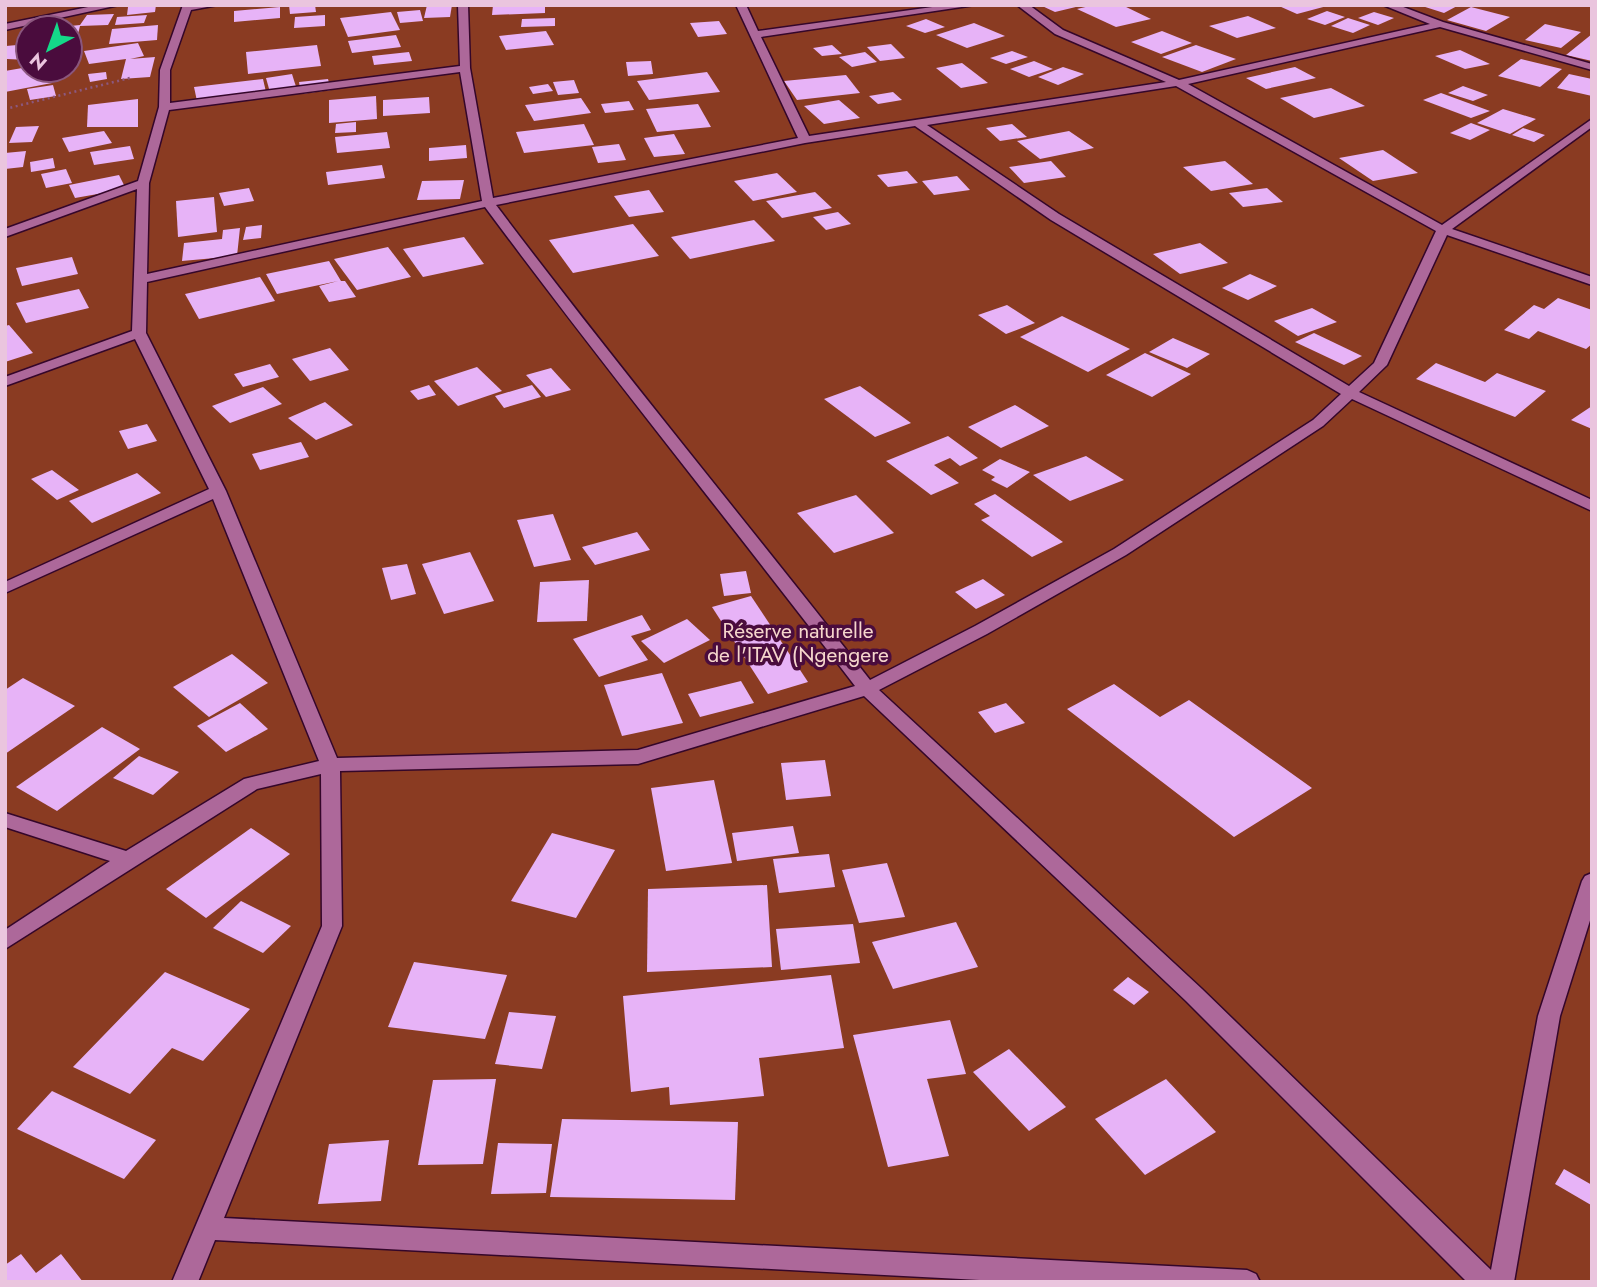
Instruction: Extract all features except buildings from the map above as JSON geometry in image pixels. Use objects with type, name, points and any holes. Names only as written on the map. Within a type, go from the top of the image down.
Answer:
[{"type":"street","points":[[5,27],[114,5]]},
{"type":"street","points":[[185,1282],[332,926],[330,765],[218,491],[139,333],[143,183],[164,107],[165,70],[187,7],[213,5]]},
{"type":"street","points":[[463,5],[465,68],[488,203],[587,335],[724,504],[867,689],[1194,995],[1485,1282]]},
{"type":"street","points":[[741,5],[805,140]]},
{"type":"street","points":[[753,35],[970,5]]},
{"type":"street","points":[[1022,5],[1059,32],[1178,83],[1443,230],[1592,281]]},
{"type":"street","points":[[1388,5],[1440,24],[1592,67]]},
{"type":"street","points":[[141,279],[488,203],[805,140],[1178,83],[1440,24]]},
{"type":"street","points":[[164,107],[465,68]]},
{"type":"street","points":[[916,122],[1055,217],[1350,393],[1592,506]]},
{"type":"street","points":[[5,940],[128,859],[251,784],[330,765],[638,757],[867,689],[981,630],[1120,552],[1318,424],[1380,365],[1408,300],[1443,230],[1592,122]]},
{"type":"street","points":[[5,233],[143,183]]},
{"type":"street","points":[[5,382],[139,333]]},
{"type":"street","points":[[5,589],[218,491]]},
{"type":"street","points":[[5,820],[128,859]]},
{"type":"street","points":[[1501,1282],[1549,1016],[1592,881]]},
{"type":"street","points":[[209,1228],[1247,1282]]},
{"type":"path","points":[[5,109],[165,70]]},
{"type":"green space","name":"Réserve naturelle de l'ITAV (Ngengere","points":[[5,5],[1592,5],[1592,1282],[5,1282]]}]
